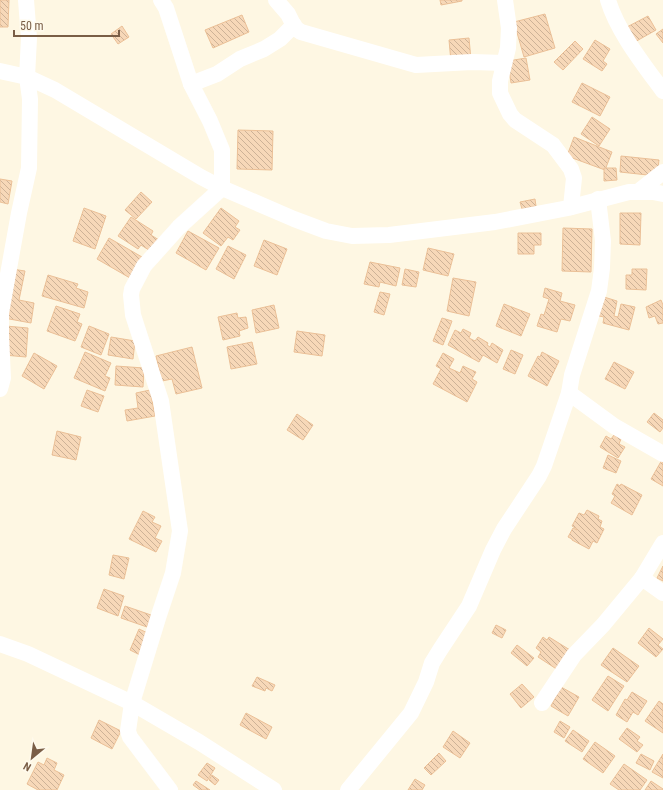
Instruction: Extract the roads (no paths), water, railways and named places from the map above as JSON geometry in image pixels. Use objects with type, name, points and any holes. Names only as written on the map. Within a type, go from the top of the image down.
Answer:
[{"type":"street","points":[[0,389],[3,378],[1,313],[28,168],[30,99],[27,77],[29,38],[26,0]]},
{"type":"street","points":[[161,0],[166,8],[191,84],[210,121],[222,150],[222,188],[179,227],[144,266],[132,289],[131,295],[133,315],[161,401],[180,531],[173,573],[156,622],[132,703],[128,731],[130,737],[170,790]]},
{"type":"street","points":[[276,0],[288,14],[294,25],[301,32],[309,35],[416,64],[472,62],[504,63]]},
{"type":"street","points":[[505,0],[509,28],[508,48],[500,81],[500,93],[505,106],[515,120],[553,145],[571,169],[574,178],[571,207]]},
{"type":"street","points":[[608,0],[610,9],[617,23],[663,91]]},
{"type":"street","points":[[191,84],[217,74],[240,59],[264,49],[280,39],[294,25]]},
{"type":"street","points":[[0,71],[27,77],[55,90],[222,188],[326,231],[352,236],[389,235],[495,222],[571,207],[629,192],[653,192],[663,194]]},
{"type":"street","points":[[639,192],[663,172]]},
{"type":"street","points":[[348,790],[411,713],[426,682],[432,664],[469,606],[493,550],[504,529],[539,476],[558,428],[569,393],[572,375],[599,290],[602,268],[603,241],[598,199]]},
{"type":"street","points":[[569,393],[614,426],[663,454]]},
{"type":"street","points":[[542,703],[574,655],[604,625],[642,578],[663,543]]},
{"type":"street","points":[[642,578],[663,593]]},
{"type":"street","points":[[0,644],[28,654],[132,703],[199,742],[274,790]]}]
